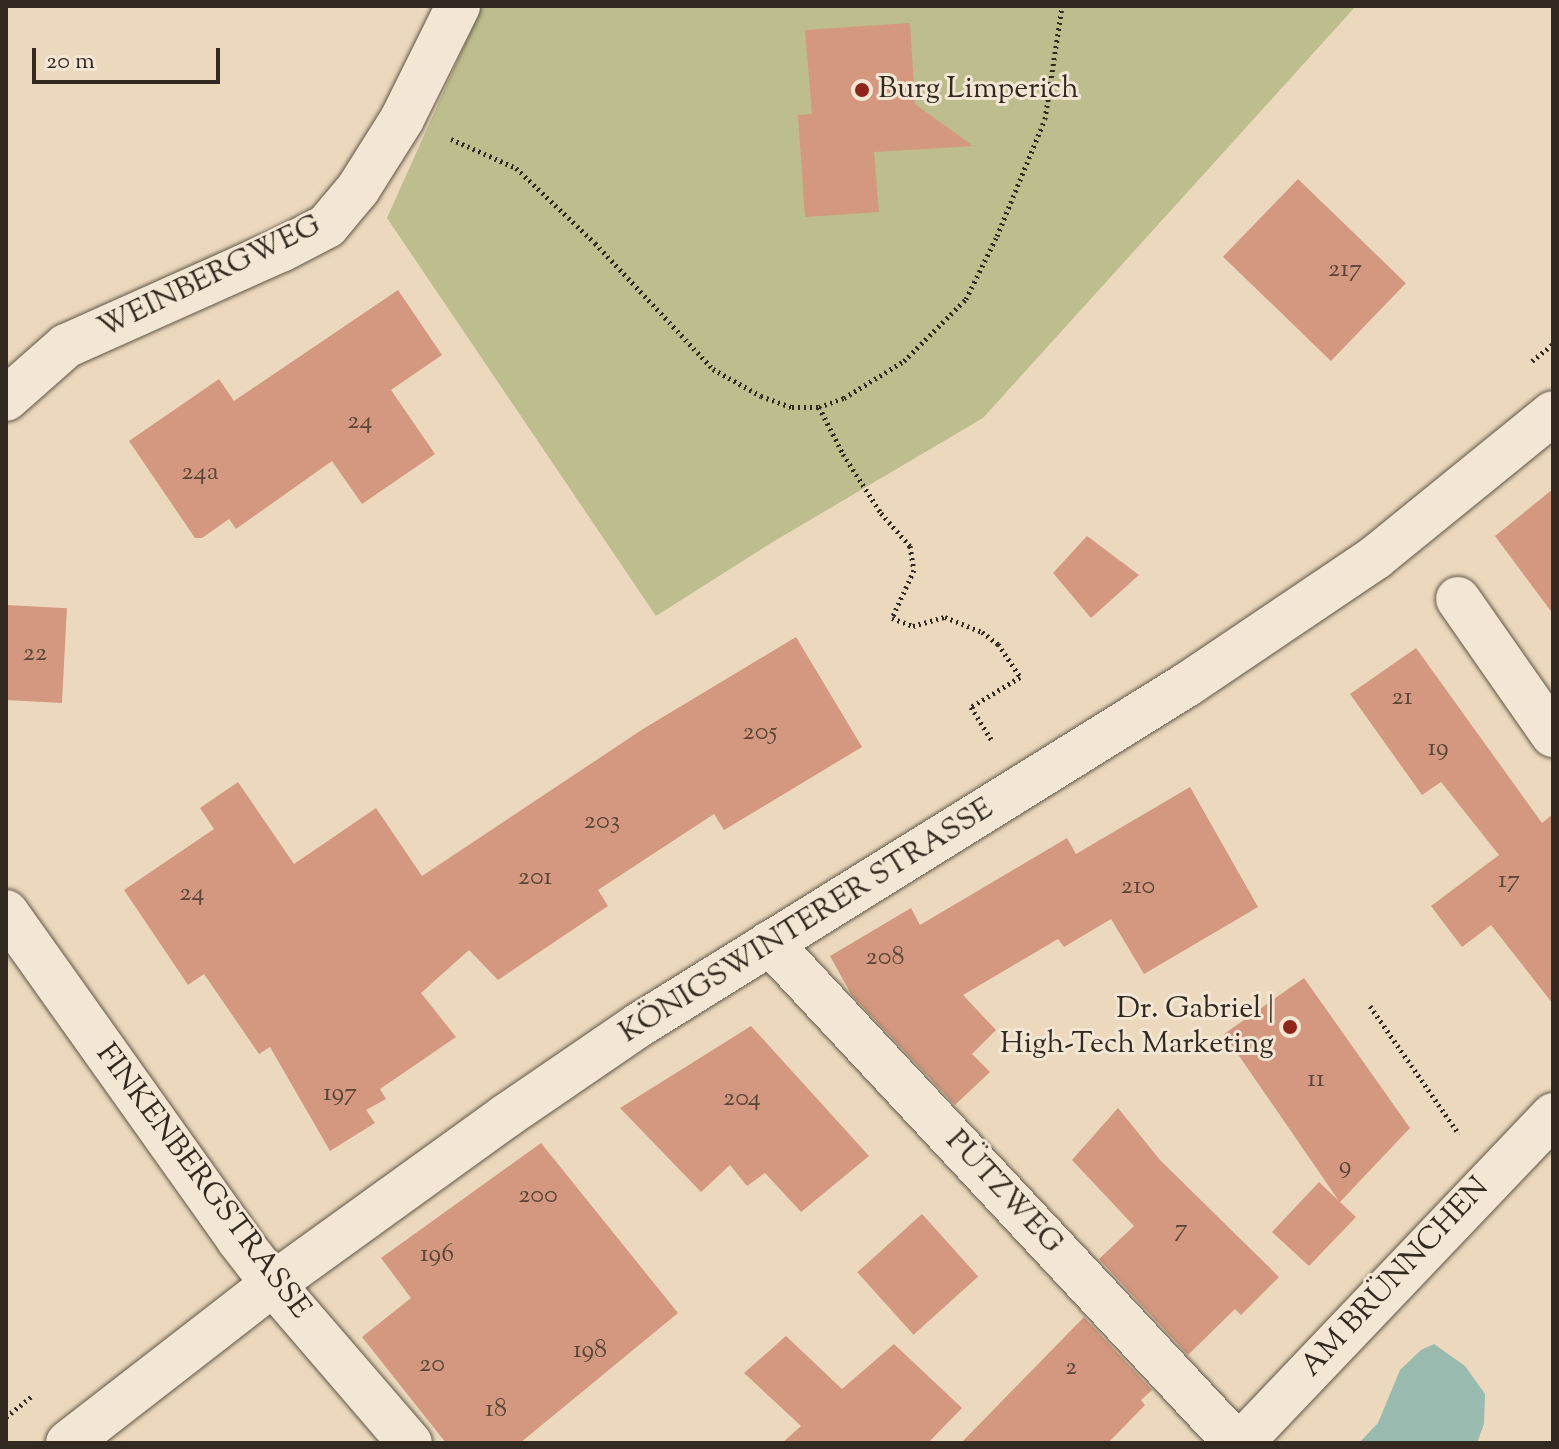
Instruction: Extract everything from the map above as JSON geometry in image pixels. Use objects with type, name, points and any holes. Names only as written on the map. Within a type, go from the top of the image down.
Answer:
[{"type":"street","name":"WEINBERGWEG","points":[[6,399],[66,346],[281,250],[327,226],[358,189],[402,119],[458,6]]},
{"type":"street","name":"KÖNIGSWINTERER STRASSE","points":[[68,1443],[273,1284],[506,1116],[770,943],[1188,684],[1351,574],[1553,413]]},
{"type":"street","points":[[1458,599],[1553,735]]},
{"type":"street","name":"FINKENBERGSTRASSE","points":[[6,912],[157,1129],[273,1284],[410,1443]]},
{"type":"street","name":"PÜTZWEG","points":[[770,943],[1239,1443]]},
{"type":"street","name":"AM BRÜNNCHEN","points":[[1239,1443],[1553,1115]]},
{"type":"path","points":[[402,119],[516,168],[595,243],[713,369],[761,396],[792,407],[819,407],[844,398],[904,361],[966,299],[997,236],[1045,119],[1062,6]]},
{"type":"path","points":[[819,407],[843,454],[881,513],[910,546],[914,570],[892,618],[913,626],[945,617],[982,632],[998,644],[1020,677],[993,693]]},
{"type":"path","points":[[1370,1006],[1490,1178]]},
{"type":"shaded area","points":[[482,6],[1356,6],[983,418],[771,543],[656,616],[387,218]]},
{"type":"water","points":[[1434,1344],[1465,1366],[1485,1394],[1484,1424],[1477,1443],[1359,1443],[1378,1423],[1400,1370],[1421,1350]]},
{"type":"building","points":[[910,23],[915,104],[973,146],[874,152],[879,212],[805,217],[798,115],[812,114],[805,30]]},
{"type":"building","points":[[1298,179],[1406,283],[1331,361],[1223,257]]},
{"type":"building","points":[[398,290],[442,355],[391,390],[435,454],[362,504],[332,461],[236,529],[229,519],[202,538],[195,538],[129,441],[219,379],[234,401]]},
{"type":"building","points":[[1553,489],[1553,614],[1495,536]]},
{"type":"building","points":[[1087,536],[1139,575],[1091,618],[1053,573]]},
{"type":"building","points":[[6,605],[67,608],[62,703],[6,700]]},
{"type":"building","points":[[796,637],[862,747],[724,830],[714,814],[598,890],[608,906],[498,980],[469,950],[421,993],[456,1037],[380,1089],[386,1099],[366,1110],[375,1123],[330,1151],[270,1047],[259,1054],[204,974],[188,985],[124,890],[214,829],[200,808],[238,782],[294,864],[376,808],[422,876],[643,729]]},
{"type":"building","points":[[1416,648],[1542,823],[1553,814],[1553,1004],[1491,925],[1462,947],[1431,906],[1499,855],[1441,782],[1422,795],[1350,694]]},
{"type":"building","points":[[1190,787],[1258,907],[1144,974],[1111,919],[1064,947],[1058,939],[963,995],[996,1030],[972,1054],[990,1072],[955,1105],[851,994],[830,956],[911,908],[920,925],[1067,838],[1076,854]]},
{"type":"building","points":[[1304,978],[1410,1128],[1340,1202],[1356,1217],[1309,1266],[1272,1232],[1319,1182],[1339,1201],[1224,1034]]},
{"type":"building","points":[[751,1026],[869,1156],[801,1212],[765,1173],[747,1186],[730,1165],[701,1192],[620,1108]]},
{"type":"building","points":[[1118,1108],[1160,1160],[1279,1277],[1241,1315],[1235,1309],[1188,1355],[1099,1259],[1134,1226],[1072,1160]]},
{"type":"building","points":[[541,1143],[678,1313],[520,1443],[446,1443],[362,1337],[411,1298],[381,1258]]},
{"type":"building","points":[[922,1214],[978,1276],[914,1335],[857,1272]]},
{"type":"building","points":[[1084,1317],[1152,1390],[1141,1400],[1145,1405],[1108,1443],[961,1443]]},
{"type":"building","points":[[786,1336],[842,1389],[894,1344],[962,1408],[928,1443],[782,1443],[801,1426],[744,1373]]},
{"type":"place","name":"Burg Limperich","points":[[862,90]]},
{"type":"place","name":"Dr. Gabriel | High-Tech Marketing","points":[[1290,1027]]}]
